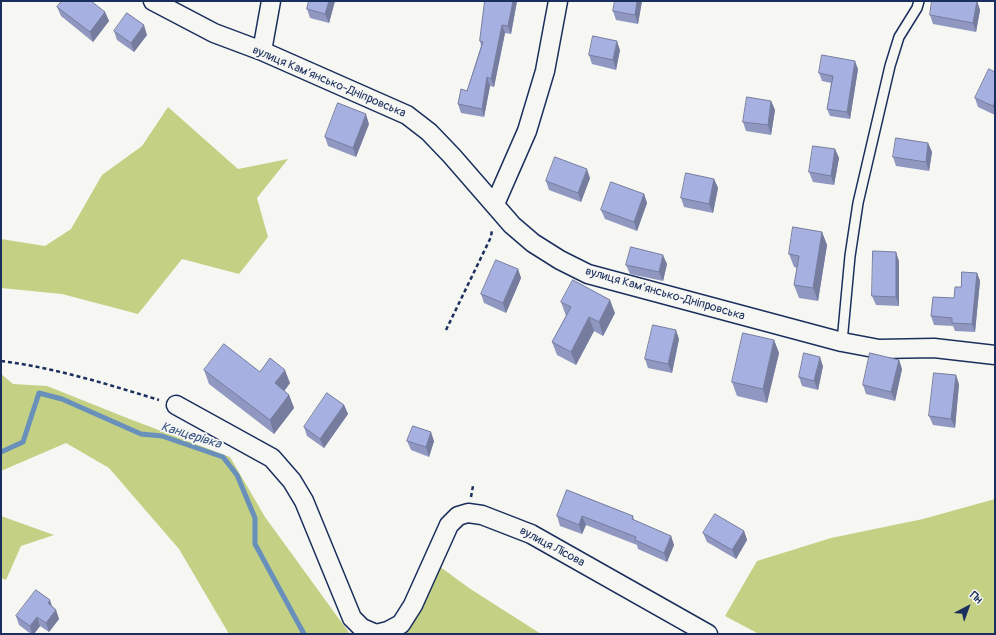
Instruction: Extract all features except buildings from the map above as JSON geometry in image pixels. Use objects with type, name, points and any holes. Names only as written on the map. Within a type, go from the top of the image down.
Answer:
[{"type":"street","name":"вулиця Кам’янсько-Дніпровська","points":[[153,1],[214,33],[262,51],[407,114],[429,132],[495,204],[512,225],[533,243],[560,260],[588,274],[842,342],[879,349],[934,348],[995,355]]},
{"type":"street","points":[[262,51],[271,1]]},
{"type":"street","points":[[495,204],[527,131],[545,71],[558,1]]},
{"type":"street","name":"вулиця Лісова","points":[[176,406],[272,458],[292,481],[304,501],[352,618],[362,628],[376,634],[388,632],[401,624],[413,605],[449,525],[458,516],[468,513],[482,515],[531,534],[708,634]]},
{"type":"lane","points":[[842,342],[850,256],[858,203],[890,66],[899,37],[917,8],[919,1]]},
{"type":"path","points":[[446,330],[491,237],[495,204]]},
{"type":"path","points":[[1,362],[37,366],[91,379],[176,406]]},
{"type":"green space","points":[[168,107],[238,169],[288,159],[257,198],[268,237],[239,274],[182,259],[138,314],[62,294],[1,288],[1,239],[45,246],[71,229],[102,175],[142,146]]},
{"type":"green space","points":[[1,374],[13,384],[47,386],[230,457],[265,517],[350,634],[229,634],[179,549],[109,468],[66,443],[1,471]]},
{"type":"green space","points":[[995,499],[995,634],[759,634],[725,616],[757,561],[831,538],[923,519]]},
{"type":"green space","points":[[1,516],[54,535],[21,546],[6,580],[1,578]]},
{"type":"green space","points":[[439,566],[469,588],[541,634],[391,634]]},
{"type":"waterway","name":"Канцерівка","points":[[1,452],[23,442],[39,393],[62,399],[141,434],[162,436],[223,457],[237,475],[255,518],[255,544],[304,634]]}]
